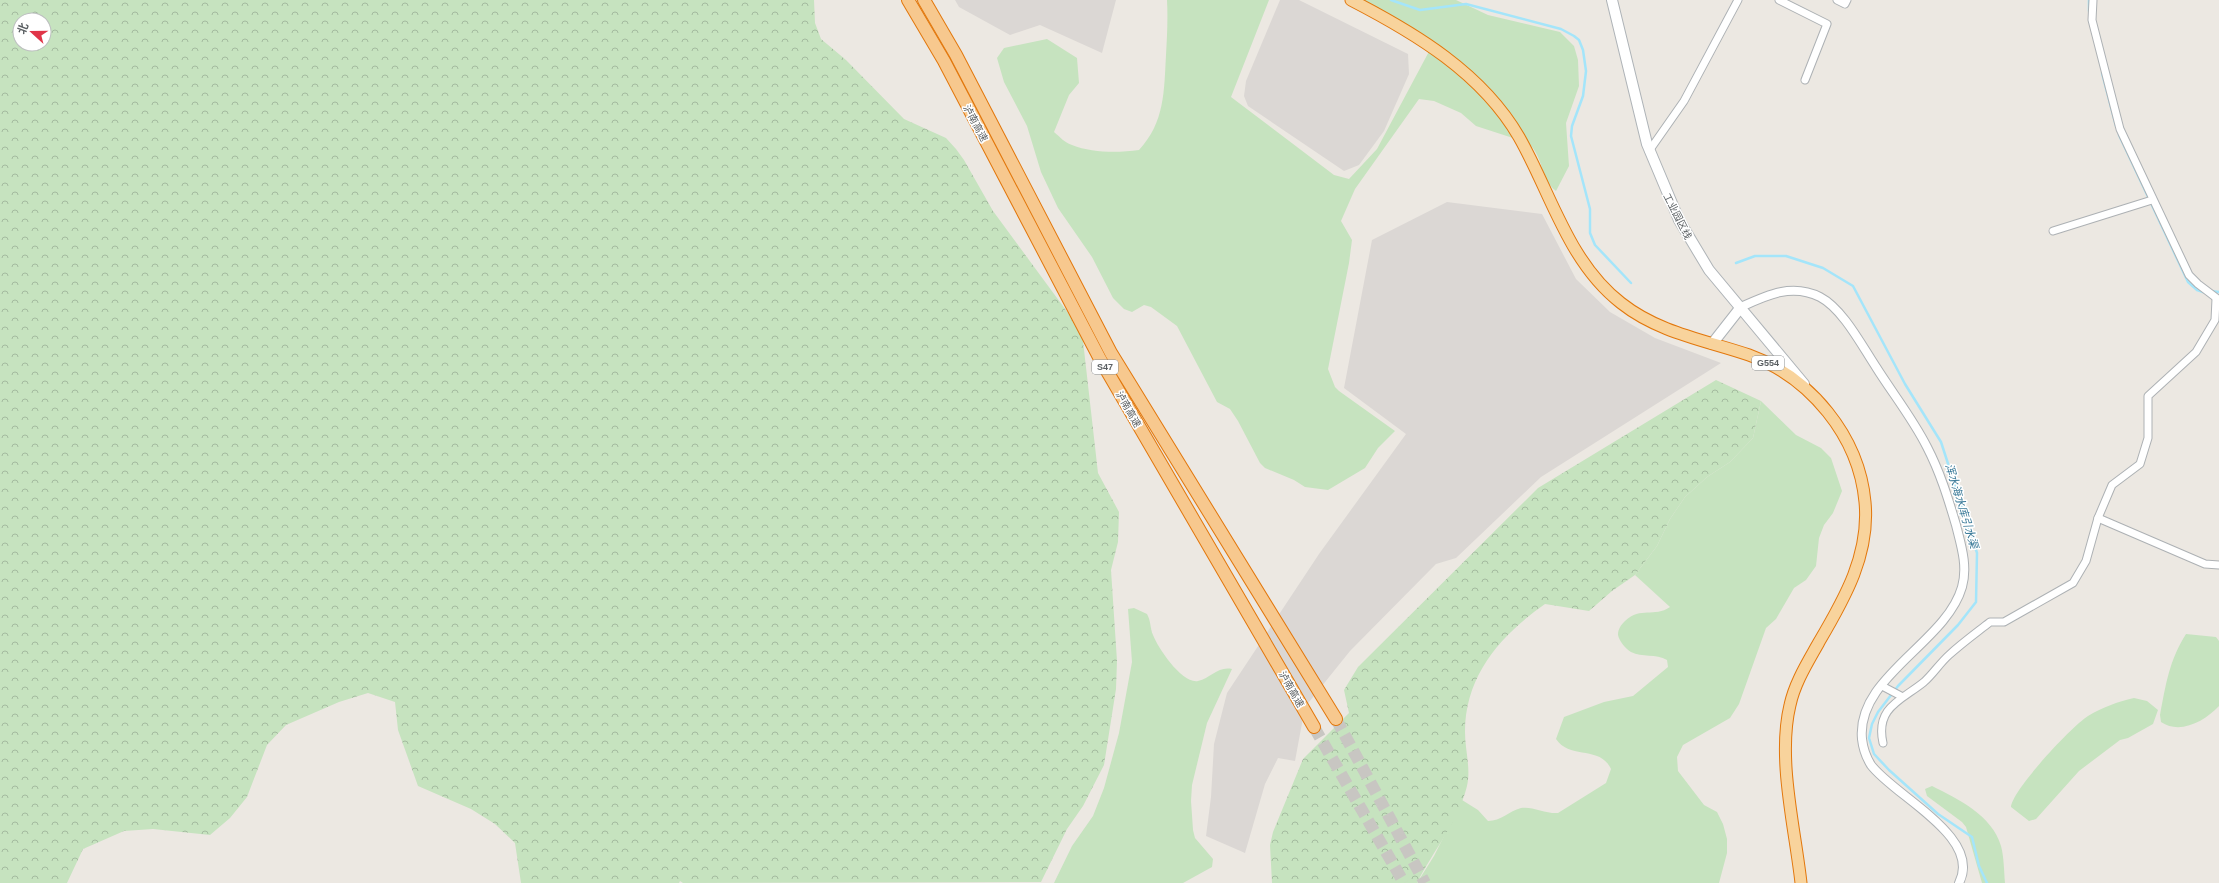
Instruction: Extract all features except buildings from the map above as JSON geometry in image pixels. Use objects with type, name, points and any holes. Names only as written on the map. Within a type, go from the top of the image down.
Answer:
[{"type":"highway","name":"泸南高速","points":[[908,0],[944,61],[1100,359],[1314,727]]},
{"type":"highway","name":"泸南高速","points":[[924,0],[956,55],[1111,353],[1336,719]]},
{"type":"highway","name":"G554","points":[[1351,0],[1395,23],[1431,46],[1464,72],[1492,101],[1517,134],[1575,248],[1592,274],[1613,296],[1637,314],[1662,327],[1749,356],[1774,366],[1814,396],[1835,422],[1852,451],[1862,484],[1866,515],[1863,544],[1856,572],[1844,598],[1798,680],[1789,706],[1786,735],[1787,772],[1801,883]]},
{"type":"main road","name":"工业园区线","points":[[1612,0],[1636,104],[1649,151],[1664,188],[1691,242],[1710,270],[1814,396]]},
{"type":"main road","points":[[1712,344],[1741,307]]},
{"type":"street","points":[[1649,151],[1684,101],[1738,0]]},
{"type":"street","points":[[1779,0],[1827,24],[1805,80]]},
{"type":"street","points":[[1837,0],[1845,4],[1847,0]]},
{"type":"street","points":[[1883,743],[1880,732],[1881,723],[1887,712],[1900,696],[1924,682],[1950,654],[1990,622],[2004,622],[2073,583],[2086,561],[2098,518],[2112,485],[2140,464],[2148,438],[2148,396],[2196,352],[2215,320],[2215,298],[2204,290],[2189,275],[2150,201],[2120,129],[2092,20],[2093,0]]},
{"type":"street","points":[[2053,231],[2150,201]]},
{"type":"street","points":[[1741,307],[1769,294],[1783,291],[1806,292],[1827,302],[1847,324],[1917,430],[1928,448],[1943,483],[1963,554],[1964,568],[1962,587],[1955,603],[1936,627],[1882,686],[1869,706],[1863,725],[1862,736],[1866,756],[1876,770],[1956,842],[1963,857],[1964,864],[1959,883]]},
{"type":"street","points":[[2098,518],[2205,564],[2219,565]]},
{"type":"street","points":[[1882,686],[1900,696]]},
{"type":"shaded area","points":[[955,0],[1116,0],[1102,53],[1040,25],[1010,35],[959,7]]},
{"type":"shaded area","points":[[1280,0],[1299,0],[1408,54],[1409,74],[1384,131],[1359,165],[1344,171],[1248,106],[1244,96],[1246,81]]},
{"type":"shaded area","points":[[1447,202],[1542,214],[1576,279],[1610,312],[1655,338],[1721,363],[1541,477],[1456,558],[1436,564],[1350,651],[1305,707],[1295,761],[1278,758],[1265,784],[1245,853],[1206,836],[1211,797],[1214,744],[1227,693],[1319,554],[1406,434],[1344,388],[1372,240]]},
{"type":"green space","points":[[0,0],[814,0],[815,23],[821,39],[846,60],[904,119],[946,138],[956,149],[964,160],[993,211],[1082,332],[1098,473],[1119,512],[1118,542],[1111,570],[1117,661],[1116,689],[1104,765],[1083,806],[1067,829],[1041,882],[683,883],[680,881],[679,883],[521,883],[515,843],[495,824],[471,809],[418,786],[398,730],[395,702],[368,693],[339,702],[286,725],[267,745],[247,797],[230,818],[210,835],[153,829],[124,831],[83,849],[67,883],[0,883]]},
{"type":"green space","points":[[1167,0],[1269,0],[1231,97],[1334,175],[1349,179],[1377,149],[1433,44],[1355,0],[1456,0],[1488,15],[1560,32],[1574,46],[1578,60],[1579,86],[1566,123],[1569,166],[1556,191],[1547,181],[1537,154],[1528,143],[1476,126],[1461,113],[1434,101],[1419,99],[1355,189],[1341,221],[1352,240],[1349,263],[1328,369],[1335,387],[1339,391],[1395,431],[1378,448],[1365,468],[1328,490],[1305,487],[1294,480],[1265,468],[1260,463],[1230,409],[1217,402],[1177,326],[1151,307],[1144,305],[1132,312],[1124,309],[1113,298],[1092,257],[1058,208],[1041,172],[1027,126],[1004,82],[997,58],[1004,48],[1047,39],[1077,58],[1079,83],[1069,95],[1054,132],[1069,144],[1088,150],[1122,152],[1139,150],[1148,139],[1154,128],[1162,106],[1167,28]]},
{"type":"green space","points":[[1716,380],[1761,401],[1753,438],[1730,462],[1707,477],[1685,497],[1670,519],[1657,546],[1635,575],[1612,591],[1589,611],[1545,604],[1514,629],[1488,658],[1471,692],[1467,711],[1465,732],[1468,779],[1463,799],[1458,812],[1417,883],[1272,883],[1270,845],[1273,832],[1303,759],[1349,713],[1344,690],[1358,667],[1538,488]]},
{"type":"green space","points":[[1761,401],[1796,435],[1821,448],[1831,458],[1842,491],[1833,513],[1824,525],[1819,538],[1816,566],[1806,580],[1794,588],[1776,619],[1766,628],[1739,704],[1730,718],[1683,745],[1677,757],[1678,771],[1704,805],[1717,812],[1723,824],[1727,839],[1727,853],[1719,883],[1417,883],[1434,856],[1462,800],[1478,810],[1488,821],[1493,821],[1521,808],[1530,808],[1558,813],[1606,783],[1611,769],[1606,762],[1600,757],[1592,754],[1569,749],[1556,739],[1564,717],[1604,702],[1633,696],[1668,667],[1667,660],[1663,658],[1640,655],[1631,652],[1623,645],[1618,635],[1620,627],[1631,617],[1642,613],[1658,612],[1670,607],[1635,575],[1657,546],[1670,519],[1685,497],[1707,477],[1730,462],[1753,438]]},
{"type":"green space","points":[[1134,608],[1147,614],[1151,630],[1160,648],[1171,664],[1185,677],[1198,681],[1203,680],[1223,669],[1232,669],[1207,723],[1192,785],[1191,801],[1193,830],[1195,838],[1213,859],[1212,867],[1183,883],[1054,883],[1072,846],[1093,816],[1104,788],[1119,733],[1132,662],[1128,609]]},
{"type":"green space","points":[[2186,634],[2216,637],[2219,641],[2219,706],[2200,721],[2184,727],[2168,726],[2161,722],[2160,715],[2166,683],[2172,663]]},
{"type":"green space","points":[[2134,698],[2147,701],[2158,710],[2153,724],[2128,738],[2120,740],[2079,771],[2036,819],[2029,821],[2011,807],[2021,787],[2032,773],[2080,722],[2105,707]]},
{"type":"green space","points":[[1932,786],[1973,809],[1990,825],[1997,835],[2001,846],[2005,883],[1982,883],[1966,827],[1962,822],[1927,796],[1925,789]]},
{"type":"waterway","name":"浑水海水库引水渠","points":[[1391,0],[1420,10],[1466,4],[1561,29],[1579,40],[1583,50],[1586,71],[1583,96],[1572,126],[1571,136],[1590,209],[1590,233],[1595,245],[1631,283]]},
{"type":"waterway","points":[[2089,0],[2089,11]]},
{"type":"waterway","points":[[2102,73],[2116,126]]},
{"type":"waterway","points":[[2119,135],[2188,282],[2197,290],[2206,293]]},
{"type":"waterway","name":"浑水海水库引水渠","points":[[1736,263],[1755,256],[1786,256],[1823,268],[1853,286],[1905,384],[1941,442],[1977,553],[1976,602],[1958,625],[1898,686],[1878,712],[1872,724],[1869,738],[1874,754],[1889,770],[1938,814],[1972,837],[1979,866],[1987,883]]},
{"type":"waterway","points":[[2211,291],[2219,292]]},
{"type":"tunnel","points":[[1336,719],[1425,883]]},
{"type":"tunnel","points":[[1314,727],[1404,883]]}]
